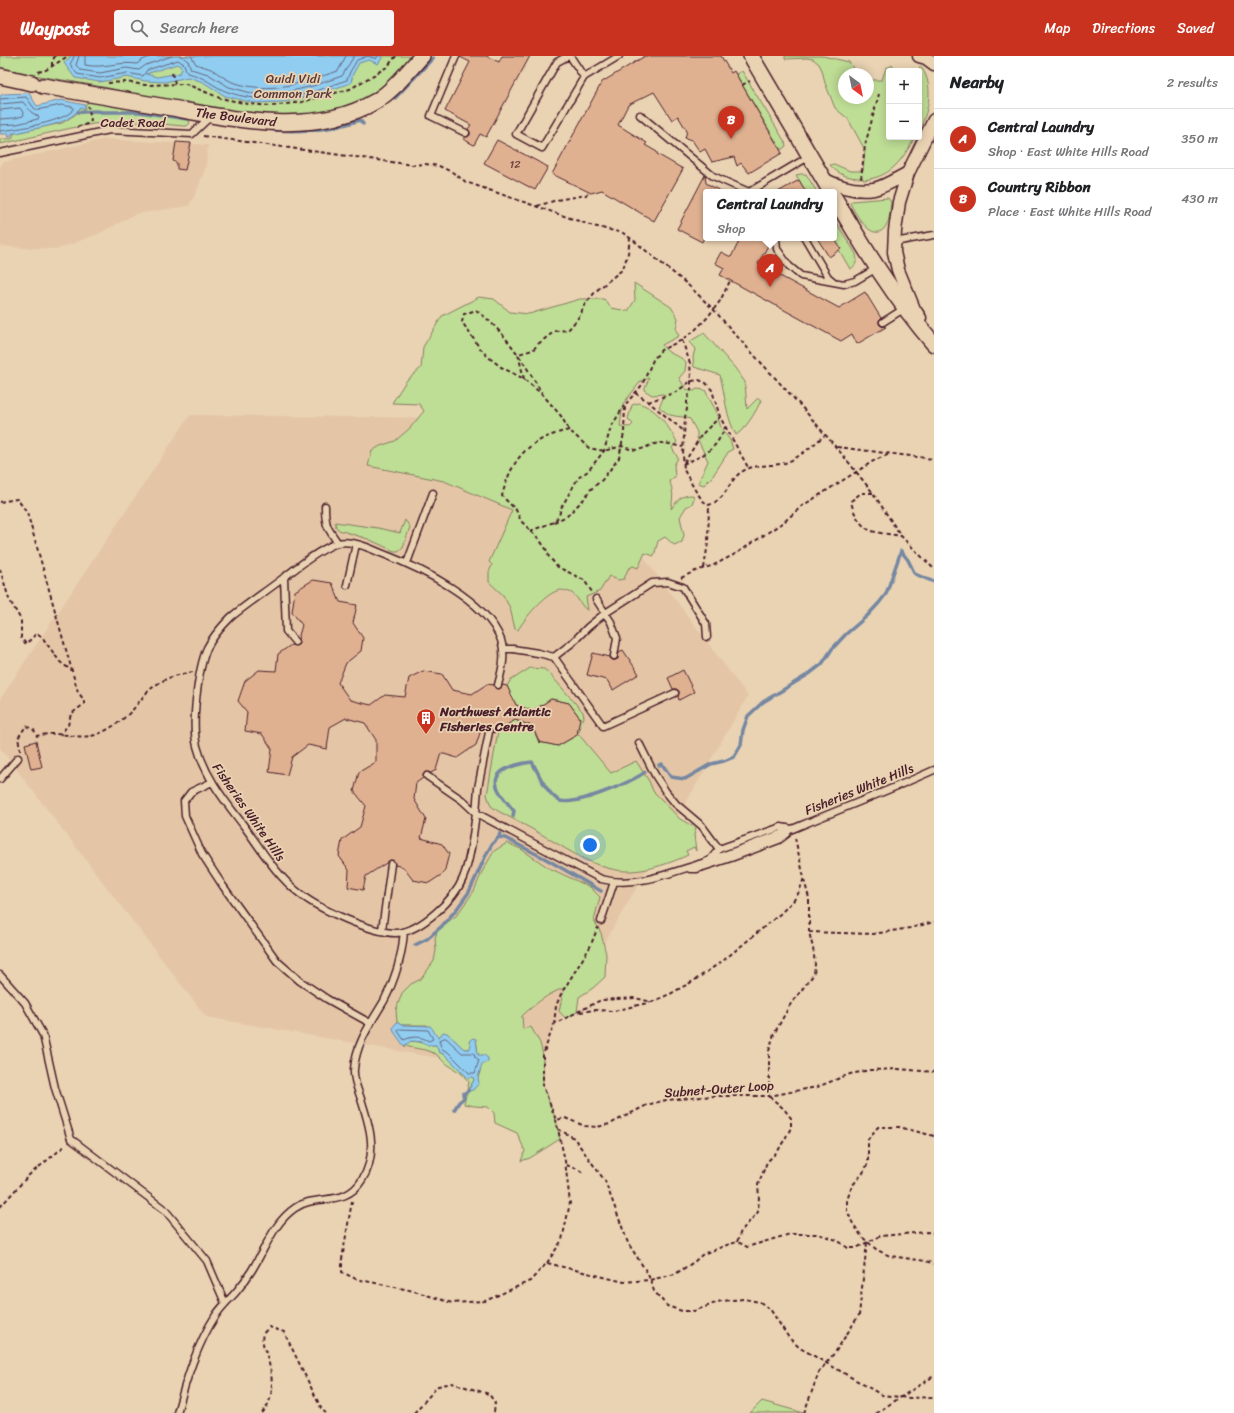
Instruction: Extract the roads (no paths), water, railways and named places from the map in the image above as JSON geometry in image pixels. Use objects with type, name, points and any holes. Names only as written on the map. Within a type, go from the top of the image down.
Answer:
[{"type":"street","name":"The Boulevard","points":[[0,76],[92,99],[242,120],[289,123],[329,118],[354,111],[377,100],[392,88],[422,56]]},
{"type":"street","points":[[751,56],[827,186],[857,189],[874,188],[889,183],[908,173]]},
{"type":"street","points":[[919,56],[926,58],[934,64]]},
{"type":"street","points":[[934,120],[908,173],[899,202],[894,242],[894,252],[898,270],[914,309],[934,343]]},
{"type":"street","points":[[837,202],[877,268],[917,324],[934,343]]},
{"type":"lane","points":[[456,56],[431,116],[466,133]]},
{"type":"lane","points":[[584,77],[569,56],[557,62],[516,134],[542,148],[584,77],[618,56]]},
{"type":"lane","name":"Cadet Road","points":[[0,153],[100,132],[124,131],[192,134],[212,115]]},
{"type":"lane","points":[[640,115],[713,176],[742,189]]},
{"type":"lane","points":[[754,189],[810,156]]},
{"type":"lane","points":[[894,242],[934,235]]},
{"type":"lane","points":[[776,241],[777,249],[789,266],[801,276],[844,284],[877,268]]},
{"type":"lane","points":[[807,241],[828,277],[835,283]]},
{"type":"lane","points":[[883,322],[905,308]]},
{"type":"lane","points":[[407,563],[433,493]]},
{"type":"lane","points":[[325,506],[325,521],[328,529],[338,543],[347,542],[356,544],[407,563],[442,581],[473,604],[487,618],[495,628],[504,649],[504,661],[498,685]]},
{"type":"lane","name":"Fisheries White Hills","points":[[338,543],[330,546],[304,562],[246,605],[220,627],[206,650],[196,704],[194,732],[202,762],[212,782],[278,872],[298,893],[319,907],[331,912],[382,930],[395,933],[404,932]]},
{"type":"lane","points":[[347,585],[356,544]]},
{"type":"lane","points":[[284,578],[286,631],[295,642]]},
{"type":"lane","points":[[554,657],[572,644],[588,627],[604,614],[652,583],[668,582],[683,588],[706,624],[707,637]]},
{"type":"lane","points":[[596,599],[604,614],[611,622],[617,638],[614,656]]},
{"type":"lane","points":[[504,649],[513,649],[554,657],[603,726],[675,693]]},
{"type":"lane","points":[[177,1413],[194,1360],[208,1329],[216,1314],[245,1281],[277,1225],[296,1207],[306,1203],[331,1200],[343,1196],[354,1190],[362,1181],[367,1170],[372,1144],[371,1130],[357,1088],[354,1071],[357,1054],[363,1036],[384,1000],[398,969],[402,955],[404,932],[434,915],[446,904],[456,891],[463,878],[467,866],[476,812],[478,788],[489,732]]},
{"type":"lane","points":[[639,743],[655,775],[666,792],[676,804],[702,826],[719,849],[710,860]]},
{"type":"lane","points":[[0,779],[18,758]]},
{"type":"lane","name":"Fisheries White Hills","points":[[427,776],[462,800],[476,812],[601,879],[614,882],[646,880],[710,860],[793,829],[880,794],[934,770]]},
{"type":"lane","points":[[212,782],[191,792],[184,801],[185,816],[202,854],[222,886],[277,961],[300,981],[327,999],[370,1023]]},
{"type":"lane","name":"Fisheries White Hills","points":[[719,849],[781,827],[793,829]]},
{"type":"lane","name":"Fisheries White Hills","points":[[682,869],[697,869],[731,858],[779,840],[793,829]]},
{"type":"lane","points":[[382,930],[391,864]]},
{"type":"lane","points":[[601,921],[614,882]]},
{"type":"lane","points":[[0,975],[25,1003],[43,1035],[55,1088],[71,1139],[165,1210],[207,1261],[225,1303]]},
{"type":"water","points":[[71,56],[381,56],[382,58],[378,64],[369,60],[359,63],[353,74],[351,83],[315,95],[284,102],[254,103],[225,96],[203,82],[188,77],[165,82],[145,81],[127,77],[100,82],[75,78],[64,63]],"holes":[[[177,64],[182,69],[180,73],[157,77],[146,74]]]},
{"type":"water","points":[[30,93],[37,106],[61,100],[85,105],[85,109],[80,108],[67,119],[52,125],[12,133],[11,137],[8,137],[9,134],[0,134],[0,96],[3,94]]},
{"type":"water","points":[[397,1022],[401,1025],[430,1026],[438,1037],[443,1032],[447,1033],[464,1049],[469,1049],[471,1045],[469,1041],[473,1038],[476,1039],[478,1055],[484,1055],[488,1058],[488,1061],[482,1064],[478,1078],[479,1083],[473,1090],[468,1091],[474,1080],[473,1077],[468,1078],[445,1055],[439,1052],[436,1045],[427,1045],[422,1042],[411,1041],[404,1046],[394,1032],[393,1027]]},
{"type":"waterway","points":[[395,98],[433,58]]},
{"type":"waterway","points":[[78,112],[140,112],[187,119]]},
{"type":"waterway","points":[[274,130],[318,130],[360,120],[363,124]]},
{"type":"waterway","points":[[901,551],[908,560],[915,574],[934,582]]},
{"type":"waterway","points":[[659,765],[662,764],[671,777],[685,779],[711,764],[734,757],[741,745],[743,730],[748,716],[763,702],[809,674],[822,664],[832,649],[846,634],[867,616],[879,603],[886,594],[901,551]]},
{"type":"waterway","points":[[513,816],[514,811],[501,794],[496,784],[500,773],[505,769],[519,764],[532,762],[543,782],[554,797],[565,802],[602,793],[628,782],[645,772]]},
{"type":"waterway","points":[[415,945],[427,939],[442,926],[456,910],[469,892],[487,853],[492,844],[499,837],[500,833]]},
{"type":"waterway","points":[[499,837],[505,838],[546,859],[601,891]]},
{"type":"waterway","points":[[454,1110],[459,1102],[464,1098],[463,1094],[468,1091]]},
{"type":"place","name":"Country Ribbon","points":[[731,139]]},
{"type":"place","name":"Central Laundry","points":[[770,287]]},
{"type":"place","name":"Northwest Atlantic Fisheries Centre","points":[[426,735]]},
{"type":"park label","name":"Quidi Vidi Common Park","points":[[293,86]]}]
